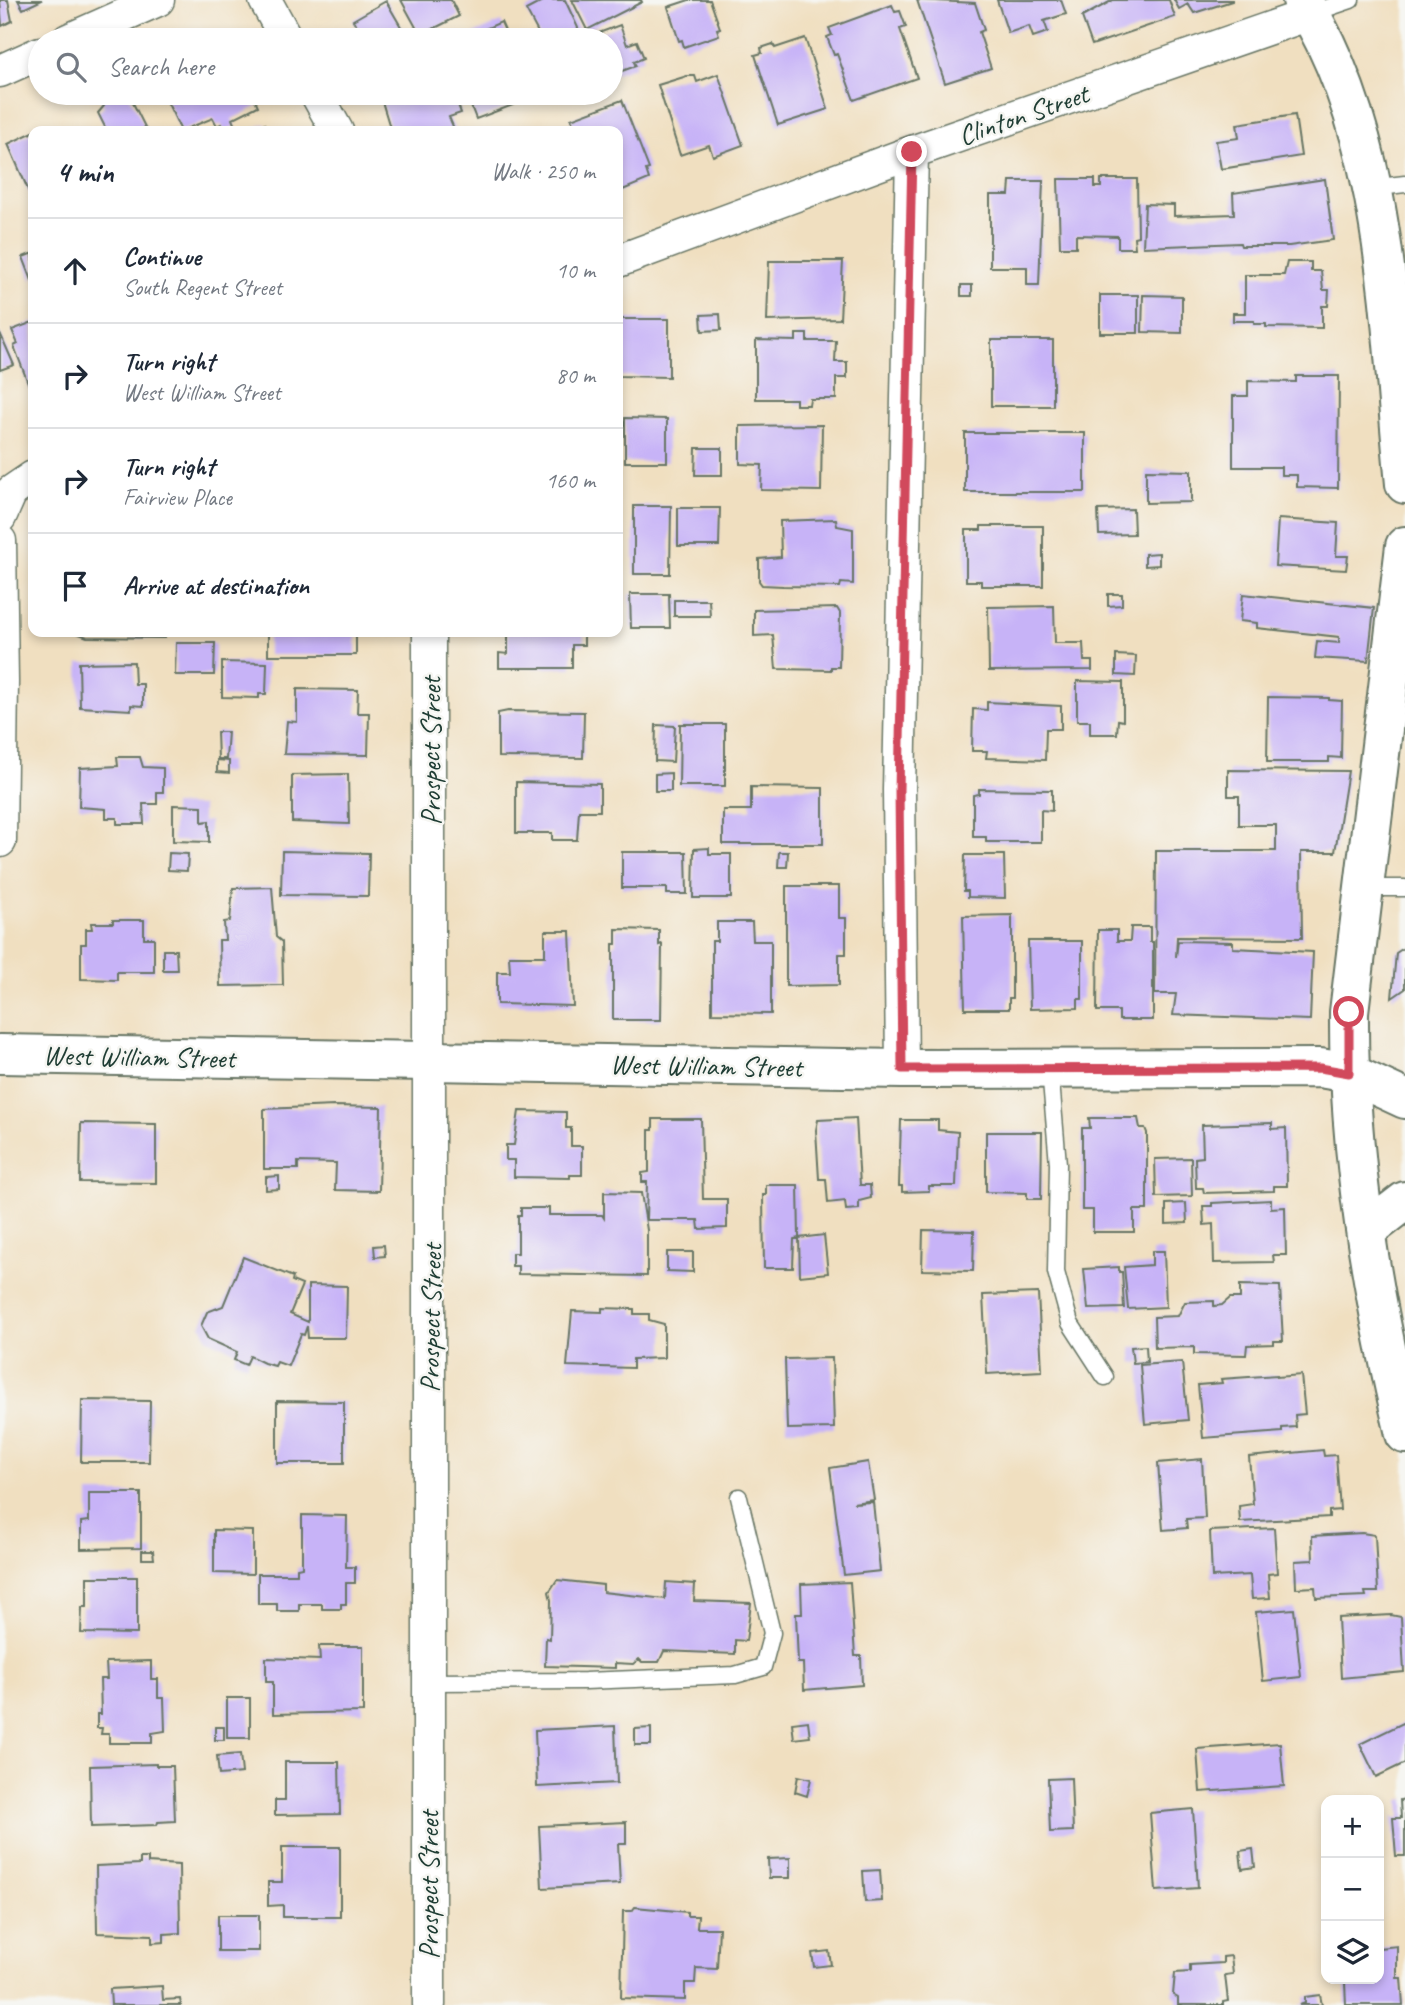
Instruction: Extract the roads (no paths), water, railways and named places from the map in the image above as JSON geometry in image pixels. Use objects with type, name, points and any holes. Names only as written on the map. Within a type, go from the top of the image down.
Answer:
[{"type":"street","points":[[95,28],[158,0]]},
{"type":"street","points":[[265,0],[280,28]]},
{"type":"street","points":[[1306,7],[1360,134],[1388,186],[1385,271],[1399,357],[1405,484]]},
{"type":"street","name":"Clinton Street","points":[[623,259],[1306,7]]},
{"type":"street","points":[[0,71],[28,58]]},
{"type":"street","points":[[323,105],[334,126]]},
{"type":"street","points":[[902,1069],[899,790],[912,152]]},
{"type":"street","points":[[0,517],[11,492],[28,479]]},
{"type":"street","points":[[0,541],[0,841]]},
{"type":"street","points":[[1405,546],[1349,1012],[1349,1073],[1357,1186],[1366,1231],[1376,1311],[1405,1434]]},
{"type":"street","name":"Prospect Street","points":[[429,637],[432,1060],[427,1682],[429,2005]]},
{"type":"street","name":"West William Street","points":[[0,1054],[902,1069],[1320,1068],[1349,1073],[1405,1099]]},
{"type":"street","points":[[1366,1231],[1405,1201]]},
{"type":"lane","points":[[1306,7],[1350,0]]},
{"type":"lane","points":[[1364,888],[1405,888]]},
{"type":"lane","points":[[1050,1069],[1058,1164],[1056,1272],[1070,1323],[1105,1377]]},
{"type":"lane","points":[[427,1682],[612,1680],[736,1675],[763,1667],[772,1633],[739,1497]]}]
